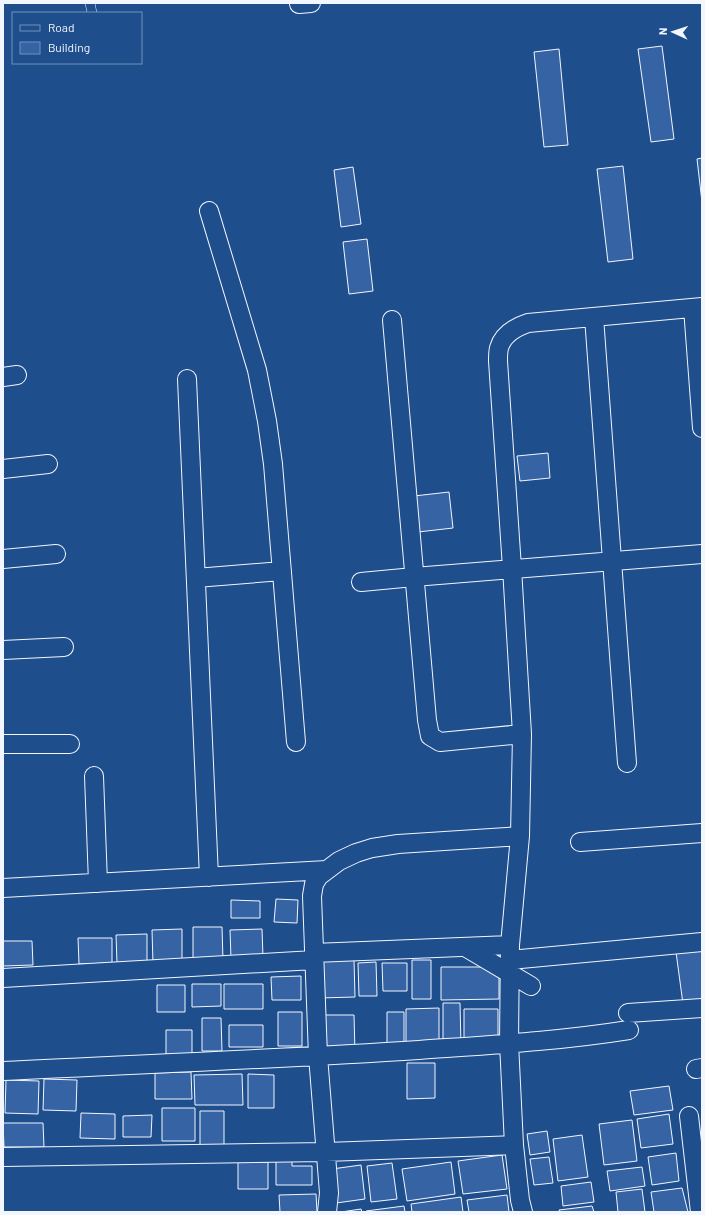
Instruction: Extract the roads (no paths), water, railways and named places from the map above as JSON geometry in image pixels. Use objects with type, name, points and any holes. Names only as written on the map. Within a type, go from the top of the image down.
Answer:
[{"type":"street","points":[[209,210],[257,370],[268,421],[274,464],[296,742]]},
{"type":"street","points":[[523,1212],[520,1200],[514,1145],[509,1043],[510,960],[520,836],[522,734],[498,361],[499,348],[506,336],[517,326],[528,323],[698,307],[702,428]]},
{"type":"street","points":[[594,317],[628,763]]},
{"type":"street","points":[[392,320],[427,720],[430,736],[440,742],[522,734]]},
{"type":"street","points":[[187,379],[209,877]]},
{"type":"street","points":[[3,469],[48,464]]},
{"type":"street","points":[[3,560],[56,554]]},
{"type":"street","points":[[361,582],[512,568],[702,554]]},
{"type":"street","points":[[196,578],[282,571]]},
{"type":"street","points":[[3,650],[64,647]]},
{"type":"street","points":[[3,744],[70,744]]},
{"type":"street","points":[[94,776],[98,883]]},
{"type":"street","points":[[580,842],[702,833]]},
{"type":"street","points":[[327,1212],[329,1193],[318,1056],[314,957],[312,896],[314,884],[319,876],[339,861],[356,853],[372,848],[398,844],[520,836]]},
{"type":"street","points":[[3,888],[327,870]]},
{"type":"street","points":[[3,978],[465,947],[510,960],[702,942]]},
{"type":"street","points":[[465,947],[510,960],[531,986]]},
{"type":"street","points":[[3,1071],[318,1056],[509,1043],[606,1033],[629,1021],[702,1008]]},
{"type":"street","points":[[689,1116],[700,1212]]},
{"type":"street","points":[[3,1157],[326,1152],[514,1145]]}]
